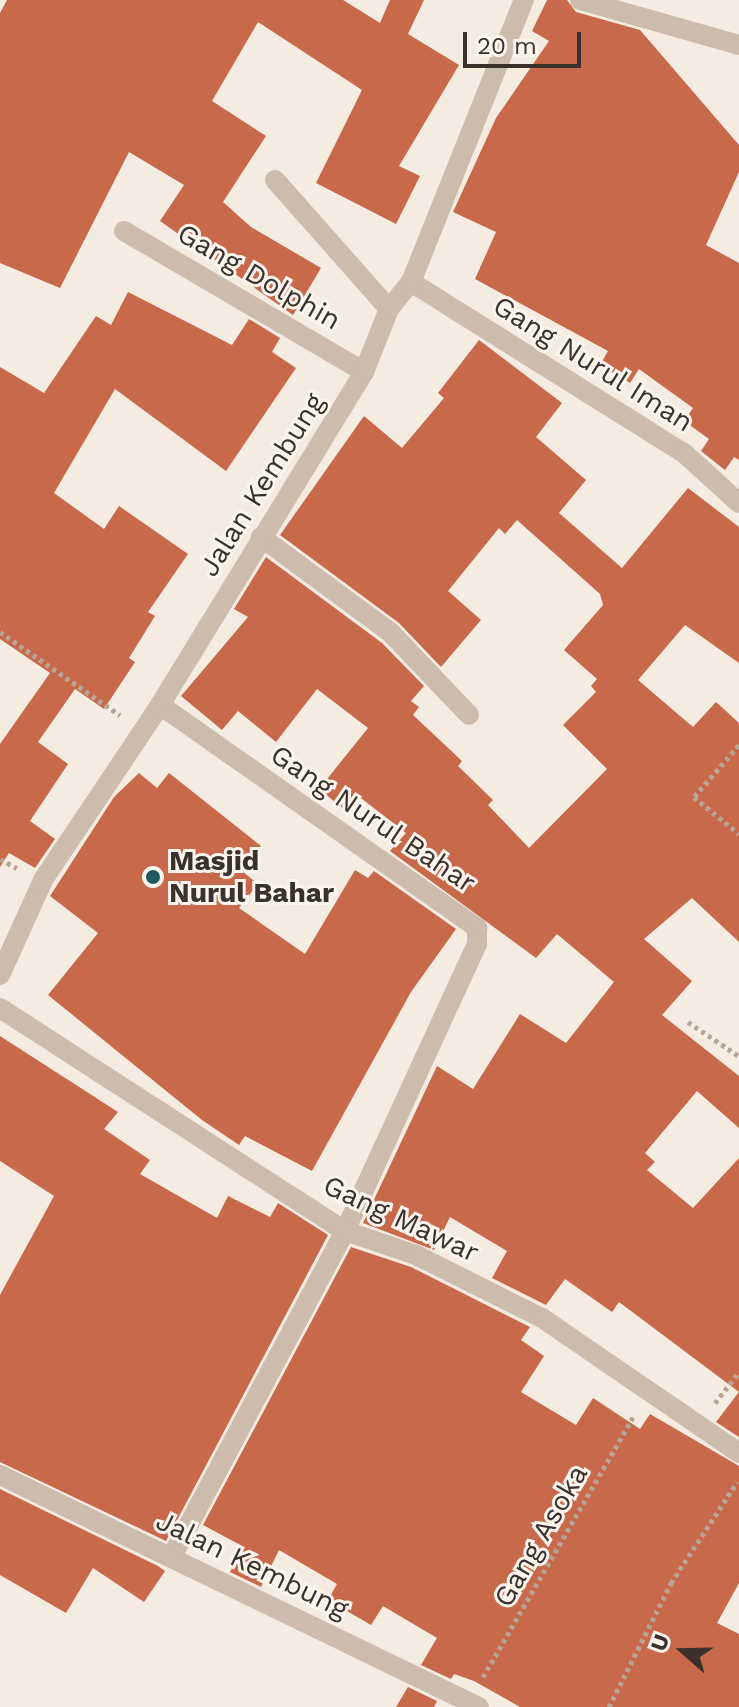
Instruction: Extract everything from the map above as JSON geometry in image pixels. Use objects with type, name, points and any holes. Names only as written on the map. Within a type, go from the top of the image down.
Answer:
[{"type":"street","name":"Jalan Kembung","points":[[0,975],[43,880],[144,731],[364,372],[389,309],[411,282],[524,0]]},
{"type":"street","points":[[580,0],[739,45]]},
{"type":"street","points":[[275,180],[389,309]]},
{"type":"street","name":"Gang Dolphin","points":[[124,231],[364,372]]},
{"type":"street","name":"Gang Nurul Iman","points":[[411,282],[684,453],[739,503]]},
{"type":"street","points":[[261,537],[391,633],[469,715]]},
{"type":"street","name":"Gang Nurul Bahar","points":[[160,705],[477,928],[477,944],[345,1231]]},
{"type":"street","name":"Gang Mawar","points":[[0,1008],[345,1231],[416,1255],[542,1318],[739,1453]]},
{"type":"street","points":[[172,1557],[345,1231]]},
{"type":"street","name":"Jalan Kembung","points":[[0,1475],[474,1704]]},
{"type":"path","points":[[0,632],[144,731]]},
{"type":"path","points":[[739,745],[694,797],[739,834]]},
{"type":"path","points":[[688,1022],[739,1056]]},
{"type":"path","name":"Gang Asoka","points":[[474,1704],[648,1390]]},
{"type":"path","points":[[609,1707],[671,1583],[739,1480]]},
{"type":"building","points":[[7,0],[343,0],[380,23],[390,0],[424,0],[408,34],[459,65],[399,166],[420,176],[396,224],[316,183],[362,90],[258,22],[212,101],[266,136],[223,202],[251,227],[321,268],[293,315],[160,221],[184,185],[129,152],[60,288],[0,263],[0,13]]},
{"type":"building","points":[[547,0],[567,0],[576,12],[640,30],[739,145],[739,172],[706,245],[739,263],[739,460],[734,457],[725,470],[701,451],[709,439],[684,421],[693,408],[639,369],[630,383],[600,365],[608,351],[475,279],[496,232],[453,212],[496,118],[549,41],[532,31]]},
{"type":"building","points":[[128,292],[232,345],[249,319],[280,338],[272,352],[296,368],[226,471],[115,389],[54,493],[104,529],[119,506],[188,554],[148,612],[155,616],[129,658],[135,662],[104,709],[75,689],[38,742],[68,764],[30,821],[55,839],[35,868],[9,853],[0,867],[0,744],[50,673],[0,639],[0,367],[44,393],[96,316],[111,325]]},
{"type":"building","points":[[479,340],[562,403],[536,437],[586,480],[559,513],[622,568],[688,488],[739,527],[739,663],[685,625],[638,680],[693,727],[716,702],[739,723],[739,942],[692,898],[644,939],[692,981],[662,1015],[739,1076],[739,1128],[697,1091],[645,1153],[655,1162],[647,1170],[693,1208],[739,1158],[739,1392],[619,1302],[612,1312],[565,1279],[546,1305],[492,1278],[507,1251],[450,1217],[434,1250],[363,1223],[437,1066],[473,1089],[520,1014],[566,1043],[614,982],[557,934],[536,958],[390,851],[406,833],[357,795],[345,810],[319,789],[368,728],[317,689],[276,742],[238,711],[222,730],[181,696],[248,617],[234,609],[266,557],[382,643],[424,686],[411,701],[419,707],[413,715],[462,761],[458,766],[493,800],[488,805],[529,848],[607,769],[563,725],[596,692],[591,686],[597,679],[564,650],[603,605],[600,594],[517,520],[505,534],[499,528],[448,591],[481,620],[441,667],[399,623],[280,535],[364,416],[402,448],[444,398],[438,393]]},
{"type":"building","points":[[139,773],[157,788],[169,773],[261,846],[242,871],[258,884],[239,908],[305,954],[355,870],[368,878],[374,871],[456,929],[411,992],[312,1171],[245,1136],[239,1145],[202,1120],[48,995],[98,933],[50,896],[114,797]]},
{"type":"building","points":[[0,1036],[118,1112],[104,1129],[150,1160],[140,1174],[217,1218],[228,1196],[270,1217],[278,1203],[328,1235],[166,1541],[0,1462],[0,1295],[54,1196],[0,1161]]},
{"type":"building","points":[[351,1247],[411,1267],[530,1327],[521,1340],[544,1356],[521,1392],[576,1425],[593,1398],[640,1429],[650,1414],[739,1466],[739,1583],[717,1623],[739,1634],[739,1707],[520,1707],[474,1681],[454,1674],[451,1679],[421,1665],[437,1638],[383,1606],[371,1625],[328,1600],[337,1584],[279,1550],[261,1587],[230,1572],[244,1547],[203,1525]]},
{"type":"building","points":[[739,1392],[739,1437],[716,1422]]},
{"type":"building","points":[[0,1489],[165,1571],[144,1602],[93,1568],[66,1613],[0,1575]]},
{"type":"building","points":[[408,1687],[437,1701],[434,1707],[396,1707]]},
{"type":"place","name":"Masjid Nurul Bahar","points":[[153,877]]}]
